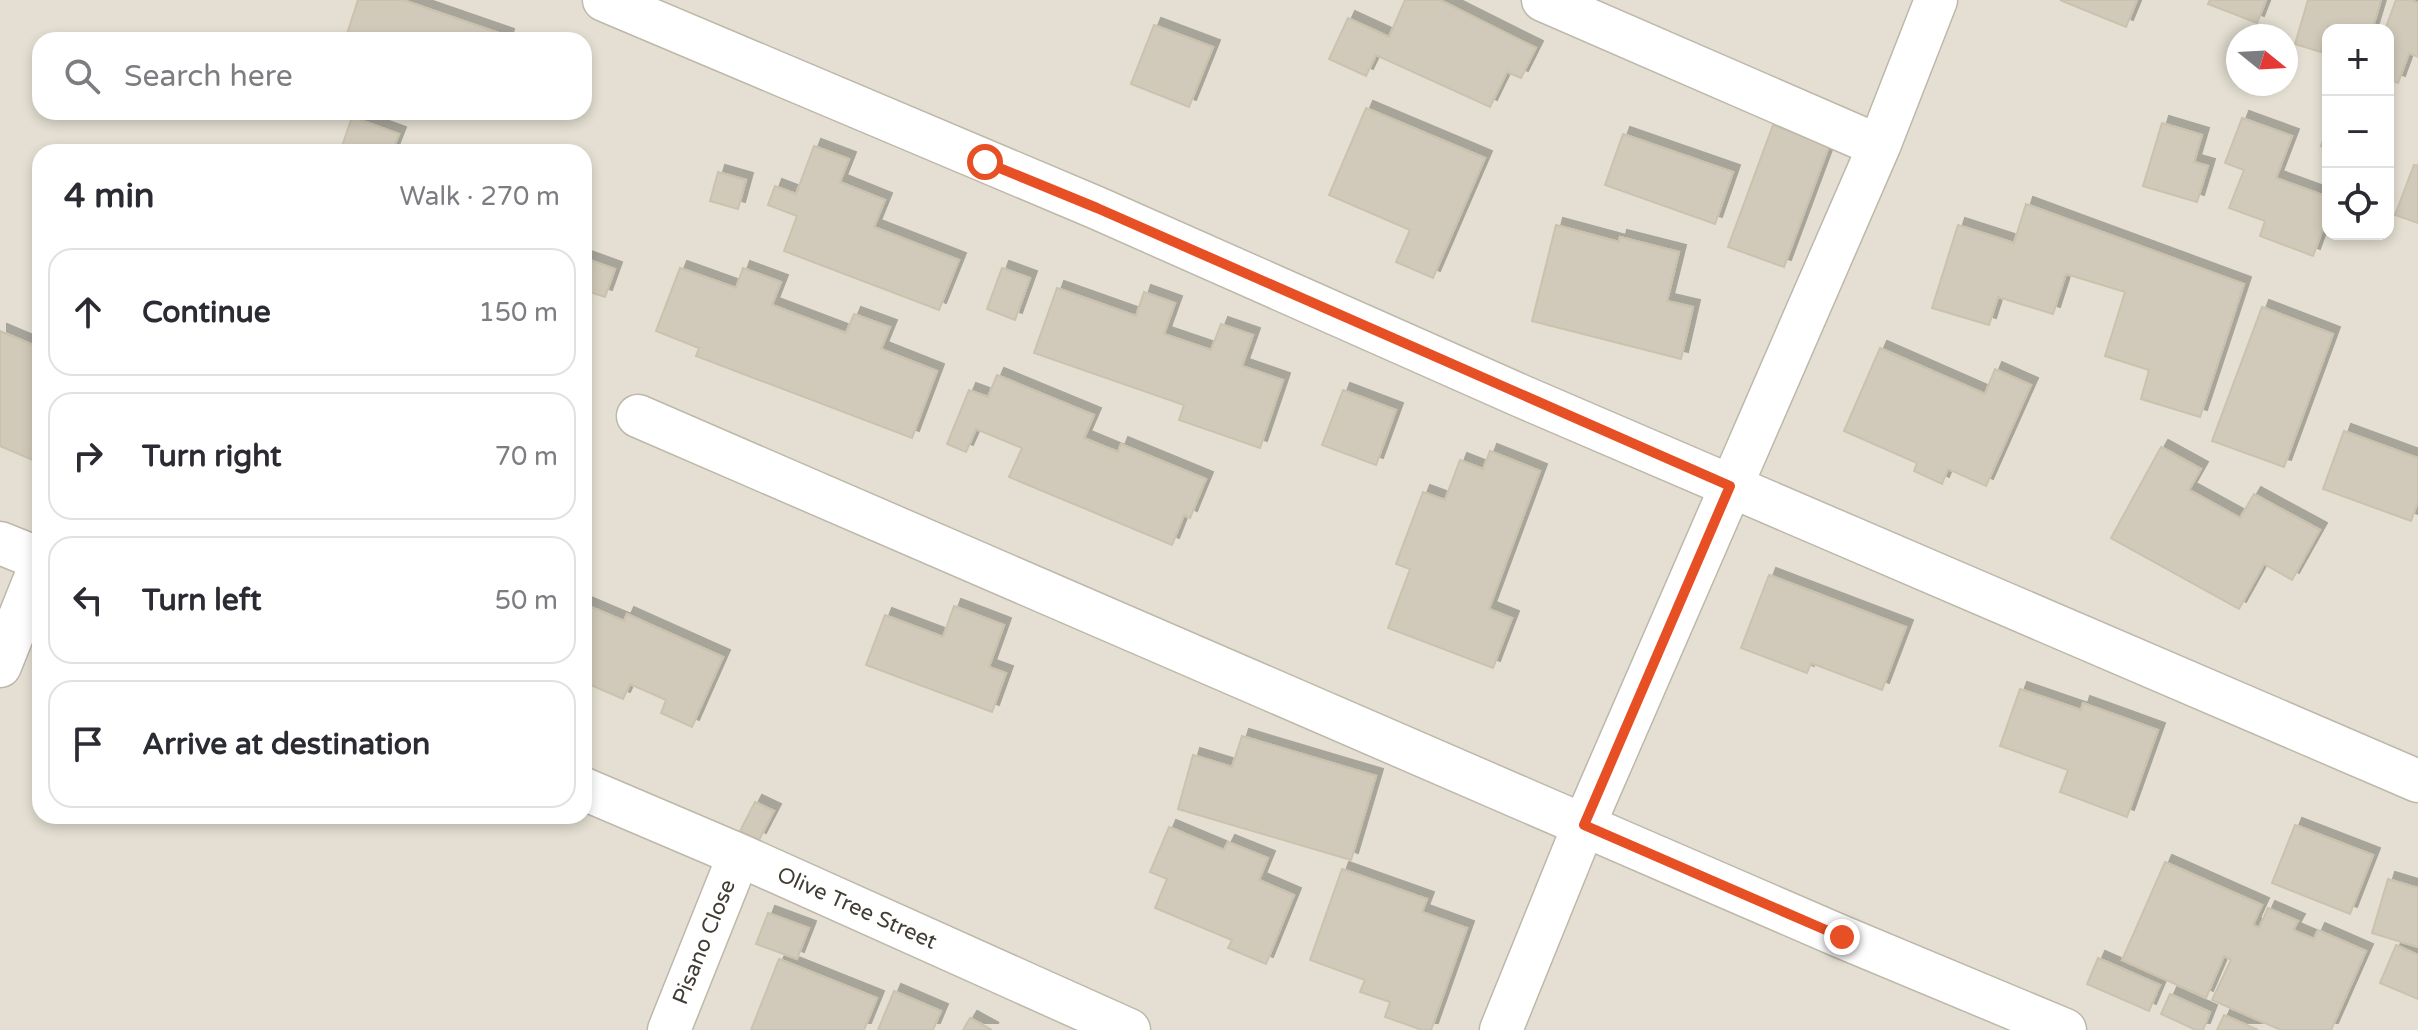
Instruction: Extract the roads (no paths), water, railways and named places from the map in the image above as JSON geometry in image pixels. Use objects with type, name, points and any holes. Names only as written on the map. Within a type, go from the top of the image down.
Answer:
[{"type":"street","points":[[604,0],[1097,208],[1730,486],[2418,781]]},
{"type":"street","points":[[1543,0],[1879,146]]},
{"type":"street","points":[[1501,1030],[1584,825],[1879,146],[1936,0]]},
{"type":"street","points":[[638,416],[1842,937],[2065,1030]]},
{"type":"street","points":[[0,543],[32,556]]},
{"type":"street","points":[[0,666],[32,586]]},
{"type":"street","name":"Olive Tree Street","points":[[592,792],[739,855],[1108,1026]]},
{"type":"street","name":"Pisano Close","points":[[669,1030],[739,855]]}]
